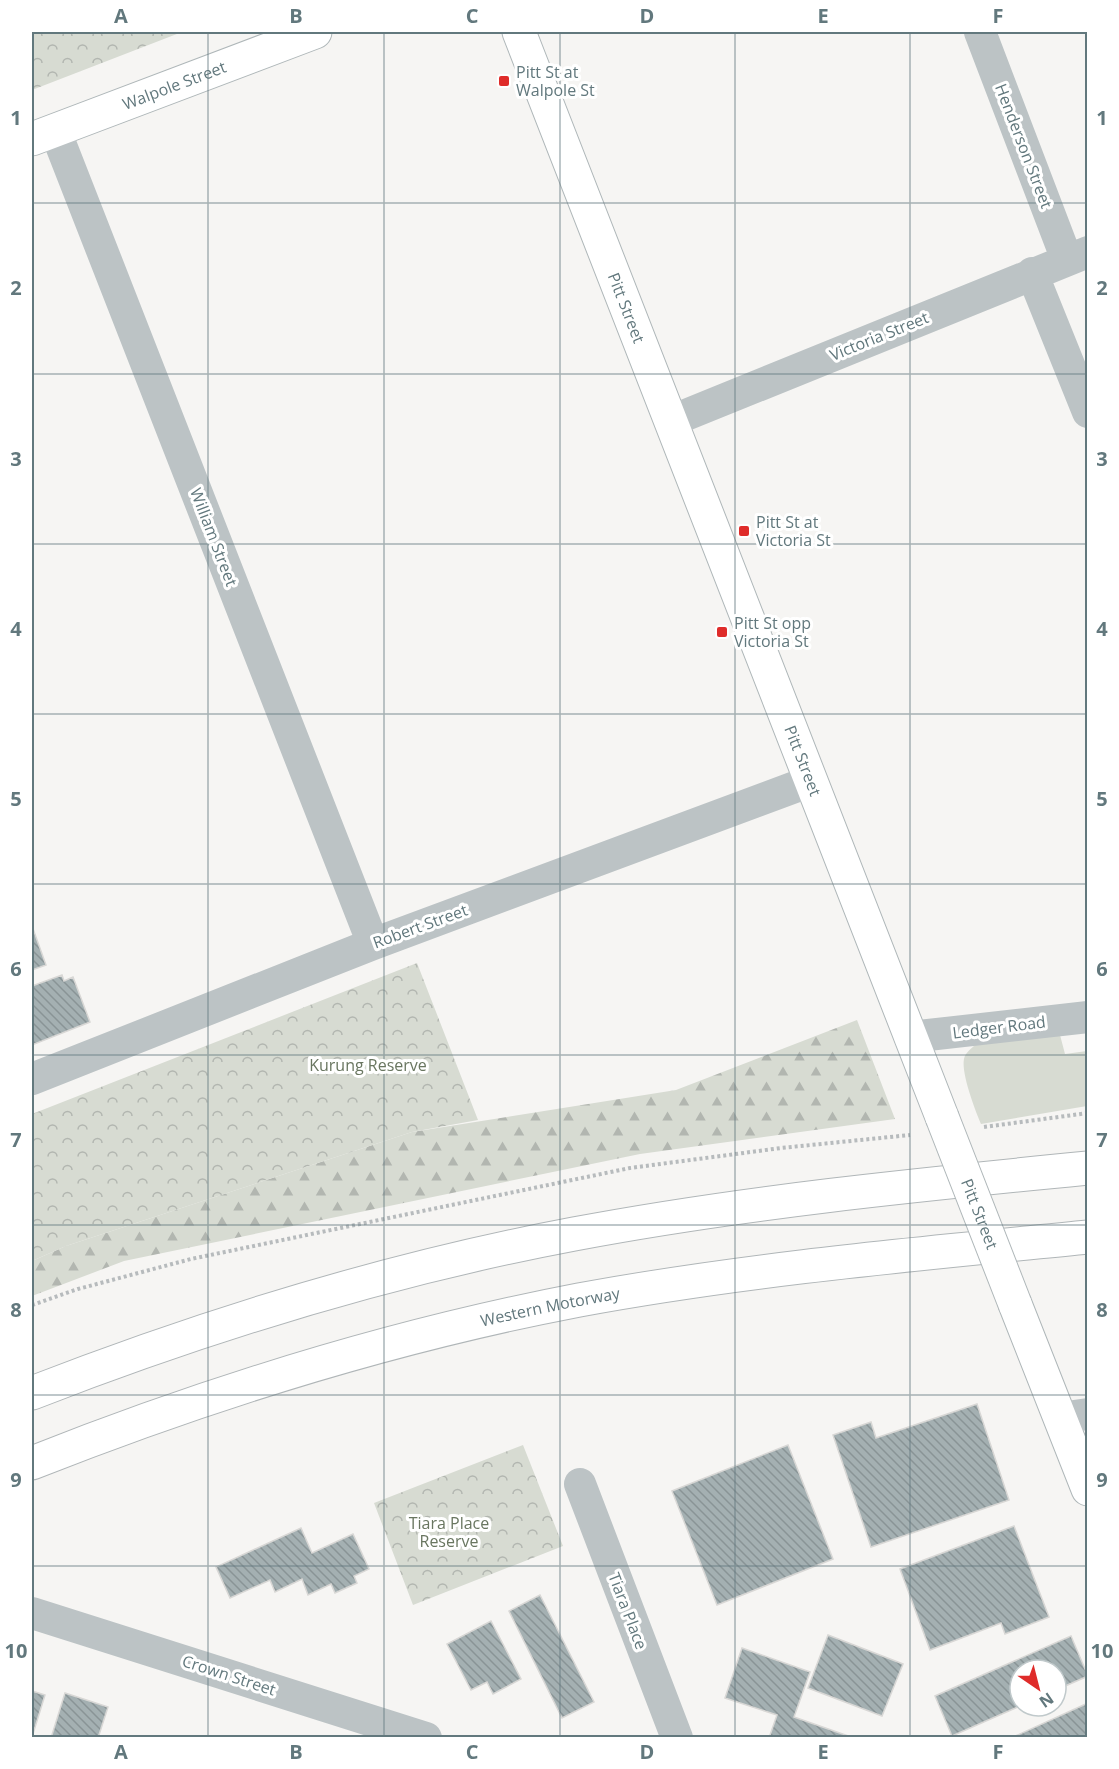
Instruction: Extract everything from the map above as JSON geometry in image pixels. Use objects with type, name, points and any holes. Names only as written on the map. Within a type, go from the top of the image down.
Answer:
[{"type":"main road","name":"Walpole Street","points":[[44,135],[315,32]]},
{"type":"main road","name":"Pitt Street","points":[[519,32],[1015,1304],[1074,1416],[1088,1489]]},
{"type":"main road","points":[[32,1394],[211,1327],[447,1261],[574,1234],[826,1197],[1088,1168]]},
{"type":"main road","name":"Western Motorway","points":[[32,1463],[119,1429],[281,1374],[378,1346],[579,1300],[730,1276],[1088,1237]]},
{"type":"street","name":"Henderson Street","points":[[980,32],[1077,256]]},
{"type":"street","name":"William Street","points":[[44,135],[373,944]]},
{"type":"street","name":"Victoria Street","points":[[671,421],[1077,256]]},
{"type":"street","points":[[1032,273],[1088,412]]},
{"type":"street","name":"Robert Street","points":[[32,1080],[373,944],[811,781]]},
{"type":"street","name":"Ledger Road","points":[[910,1037],[1088,1017]]},
{"type":"street","name":"Tiara Place","points":[[580,1484],[677,1737]]},
{"type":"street","name":"Crown Street","points":[[32,1613],[426,1737]]},
{"type":"path","points":[[984,1127],[1088,1113]]},
{"type":"path","points":[[32,1305],[78,1289],[191,1259],[630,1168],[781,1148],[910,1135]]},
{"type":"green space","points":[[32,32],[182,32],[32,90]]},
{"type":"green space","name":"Kurung Reserve","points":[[417,963],[478,1120],[412,1132],[66,1246],[32,1261],[32,1114]]},
{"type":"green space","points":[[857,1020],[895,1119],[640,1154],[124,1261],[32,1296],[32,1261],[66,1246],[412,1132],[676,1090]]},
{"type":"green space","points":[[1060,1035],[1065,1054],[1087,1051],[1087,1106],[981,1124],[969,1092],[965,1073],[964,1059],[968,1051],[975,1045]]},
{"type":"green space","name":"Tiara Place Reserve","points":[[523,1445],[563,1546],[413,1605],[374,1503]]},
{"type":"building","points":[[32,926],[46,965],[32,970]]},
{"type":"building","points":[[62,975],[64,981],[73,977],[90,1022],[32,1045],[32,986]]},
{"type":"building","points":[[977,1404],[1009,1500],[871,1547],[833,1435],[871,1422],[876,1438]]},
{"type":"building","points":[[788,1445],[833,1559],[717,1605],[672,1491]]},
{"type":"building","points":[[1014,1526],[1049,1617],[1005,1634],[1001,1623],[930,1650],[900,1569]]},
{"type":"building","points":[[301,1528],[312,1553],[353,1534],[369,1569],[354,1576],[357,1583],[335,1593],[331,1584],[308,1595],[302,1579],[275,1592],[270,1580],[230,1598],[216,1567]]},
{"type":"building","points":[[540,1595],[594,1702],[562,1718],[509,1611]]},
{"type":"building","points":[[491,1621],[521,1679],[493,1694],[487,1682],[471,1690],[447,1644]]},
{"type":"building","points":[[828,1635],[903,1664],[882,1716],[808,1688]]},
{"type":"building","points":[[1071,1636],[1088,1676],[1068,1685],[1068,1658],[1021,1658]]},
{"type":"building","points":[[742,1648],[810,1672],[794,1717],[854,1738],[769,1738],[777,1715],[725,1698]]},
{"type":"building","points":[[1008,1664],[1008,1711],[952,1736],[935,1696]]},
{"type":"building","points":[[32,1691],[45,1695],[32,1737]]},
{"type":"building","points":[[65,1693],[108,1707],[98,1738],[51,1738]]},
{"type":"building","points":[[1088,1703],[1088,1738],[1011,1738],[1055,1718],[1068,1718],[1068,1712]]},
{"type":"place","name":"Pitt St at Walpole St","points":[[504,81]]},
{"type":"place","name":"Pitt St at Victoria St","points":[[744,531]]},
{"type":"place","name":"Pitt St opp Victoria St","points":[[722,632]]}]
